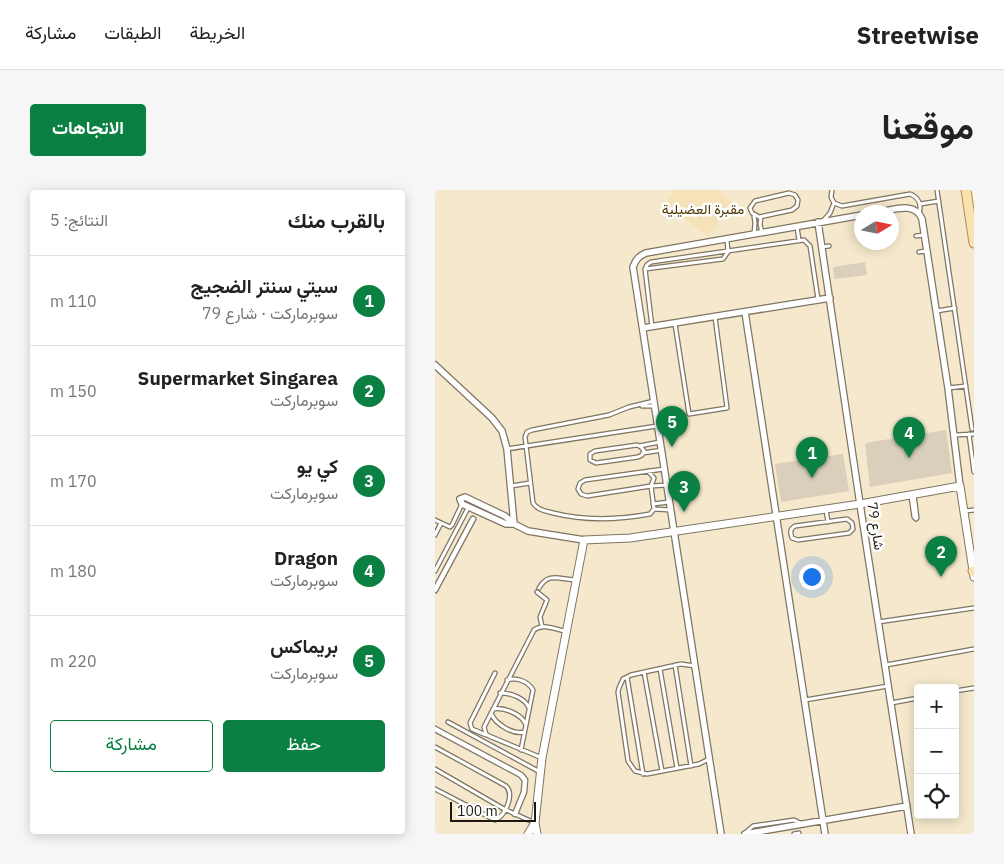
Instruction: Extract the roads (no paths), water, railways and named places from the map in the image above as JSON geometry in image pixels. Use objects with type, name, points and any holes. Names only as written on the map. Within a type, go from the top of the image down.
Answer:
[{"type":"main road","points":[[964,190],[973,239]]},
{"type":"street","points":[[899,209],[915,209],[919,213],[924,234],[974,573]]},
{"type":"street","points":[[721,834],[633,267],[635,261],[646,253],[763,234],[821,221],[854,216]]},
{"type":"street","name":"شارع 79","points":[[821,221],[822,247],[829,298],[911,834]]},
{"type":"street","points":[[643,328],[829,298]]},
{"type":"street","points":[[745,312],[825,834]]},
{"type":"street","points":[[435,365],[496,422],[504,436],[507,449],[514,524]]},
{"type":"street","points":[[514,524],[506,524],[462,504],[460,498],[465,497],[505,516],[514,524],[534,532],[584,540],[630,538],[860,504],[960,486]]},
{"type":"street","points":[[435,590],[473,520]]},
{"type":"street","points":[[537,834],[535,823],[542,758],[584,540]]},
{"type":"street","points":[[435,729],[521,775],[525,780],[524,792],[515,814]]},
{"type":"street","points":[[745,834],[907,806]]},
{"type":"street","points":[[528,834],[535,823]]},
{"type":"lane","points":[[832,190],[831,197],[834,203],[843,206],[908,193],[915,196],[920,204],[919,213]]},
{"type":"lane","points":[[937,190],[972,429]]},
{"type":"lane","points":[[753,215],[761,217],[792,210],[797,206],[797,197],[789,194],[755,201],[750,208],[755,223],[753,235]]},
{"type":"lane","points":[[920,204],[939,201]]},
{"type":"lane","points":[[821,221],[830,213],[834,203]]},
{"type":"lane","points":[[761,217],[760,224],[763,234]]},
{"type":"lane","points":[[797,226],[799,240]]},
{"type":"lane","points":[[916,236],[924,234]]},
{"type":"lane","points":[[645,269],[723,259],[727,256],[729,250],[727,240]]},
{"type":"lane","points":[[652,327],[645,269],[651,262],[799,240],[807,241],[810,246],[818,300]]},
{"type":"lane","points":[[822,247],[829,246]]},
{"type":"lane","points":[[919,252],[927,251]]},
{"type":"lane","points":[[824,262],[832,261]]},
{"type":"lane","points":[[936,311],[955,308]]},
{"type":"lane","points":[[675,323],[689,414],[727,408],[715,316]]},
{"type":"lane","points":[[948,388],[966,386]]},
{"type":"lane","points":[[649,471],[654,478],[651,486],[654,507],[650,514],[619,519],[589,519],[564,515],[536,507],[533,503],[525,437],[529,431],[609,416],[629,407],[654,403]]},
{"type":"lane","points":[[507,449],[658,426]]},
{"type":"lane","points":[[969,434],[974,472]]},
{"type":"lane","points":[[954,436],[974,434]]},
{"type":"lane","points":[[660,442],[595,451],[590,454],[590,460],[596,464],[639,457],[643,453],[662,450]]},
{"type":"lane","points":[[639,446],[643,448],[643,453]]},
{"type":"lane","points":[[665,469],[585,480],[580,483],[578,489],[581,494],[587,496],[667,485]]},
{"type":"lane","points":[[511,486],[530,483]]},
{"type":"lane","points":[[912,494],[917,518],[916,519],[914,517],[912,494]]},
{"type":"lane","points":[[654,507],[670,502]]},
{"type":"lane","points":[[435,520],[450,527],[453,525],[462,504]]},
{"type":"lane","points":[[435,571],[469,507]]},
{"type":"lane","points":[[654,507],[671,510]]},
{"type":"lane","points":[[826,508],[828,522]]},
{"type":"lane","points":[[964,511],[974,510]]},
{"type":"lane","points":[[849,520],[852,523],[853,529],[849,533],[798,540],[792,538],[790,534],[791,529],[795,526],[828,522],[849,520]]},
{"type":"lane","points":[[435,535],[441,523]]},
{"type":"lane","points":[[541,626],[539,617],[547,600],[538,590],[543,581],[548,578],[576,581]]},
{"type":"lane","points":[[878,622],[974,608]]},
{"type":"lane","points":[[489,736],[485,732],[484,727],[534,630],[541,626],[565,631]]},
{"type":"lane","points":[[885,665],[974,649]]},
{"type":"lane","points":[[695,666],[675,665],[644,672],[627,676],[620,683],[618,692],[628,761],[635,771],[643,774],[691,766],[703,763],[709,759]]},
{"type":"lane","points":[[675,665],[691,766]]},
{"type":"lane","points":[[660,669],[677,768]]},
{"type":"lane","points":[[644,672],[662,771]]},
{"type":"lane","points":[[495,673],[470,723],[472,729],[542,758]]},
{"type":"lane","points":[[627,676],[643,774]]},
{"type":"lane","points":[[507,680],[518,679],[531,686],[533,692],[521,750]]},
{"type":"lane","points":[[805,700],[888,686]]},
{"type":"lane","points":[[959,690],[974,688]]},
{"type":"lane","points":[[500,693],[513,695],[526,702],[529,708]]},
{"type":"lane","points":[[891,703],[914,699]]},
{"type":"lane","points":[[492,711],[500,708],[507,710],[523,719],[526,726]]},
{"type":"lane","points":[[492,711],[497,722],[515,732],[525,732]]},
{"type":"lane","points":[[448,722],[540,772]]},
{"type":"lane","points":[[435,748],[506,786],[510,793],[501,816],[495,820],[435,789]]},
{"type":"lane","points":[[435,769],[504,809],[535,823]]},
{"type":"lane","points":[[745,834],[753,826],[794,820],[803,824]]},
{"type":"lane","points":[[793,834],[799,833]]},
{"type":"place","name":"بريماكس","points":[[672,447]]},
{"type":"place","name":"Dragon","points":[[909,458]]},
{"type":"place","name":"سيتي سنتر الضجيج","points":[[812,478]]},
{"type":"place","name":"كي يو","points":[[684,512]]},
{"type":"place","name":"Supermarket Singarea","points":[[941,577]]},
{"type":"park label","name":"مقبرة العضيلية","points":[[703,209]]}]
